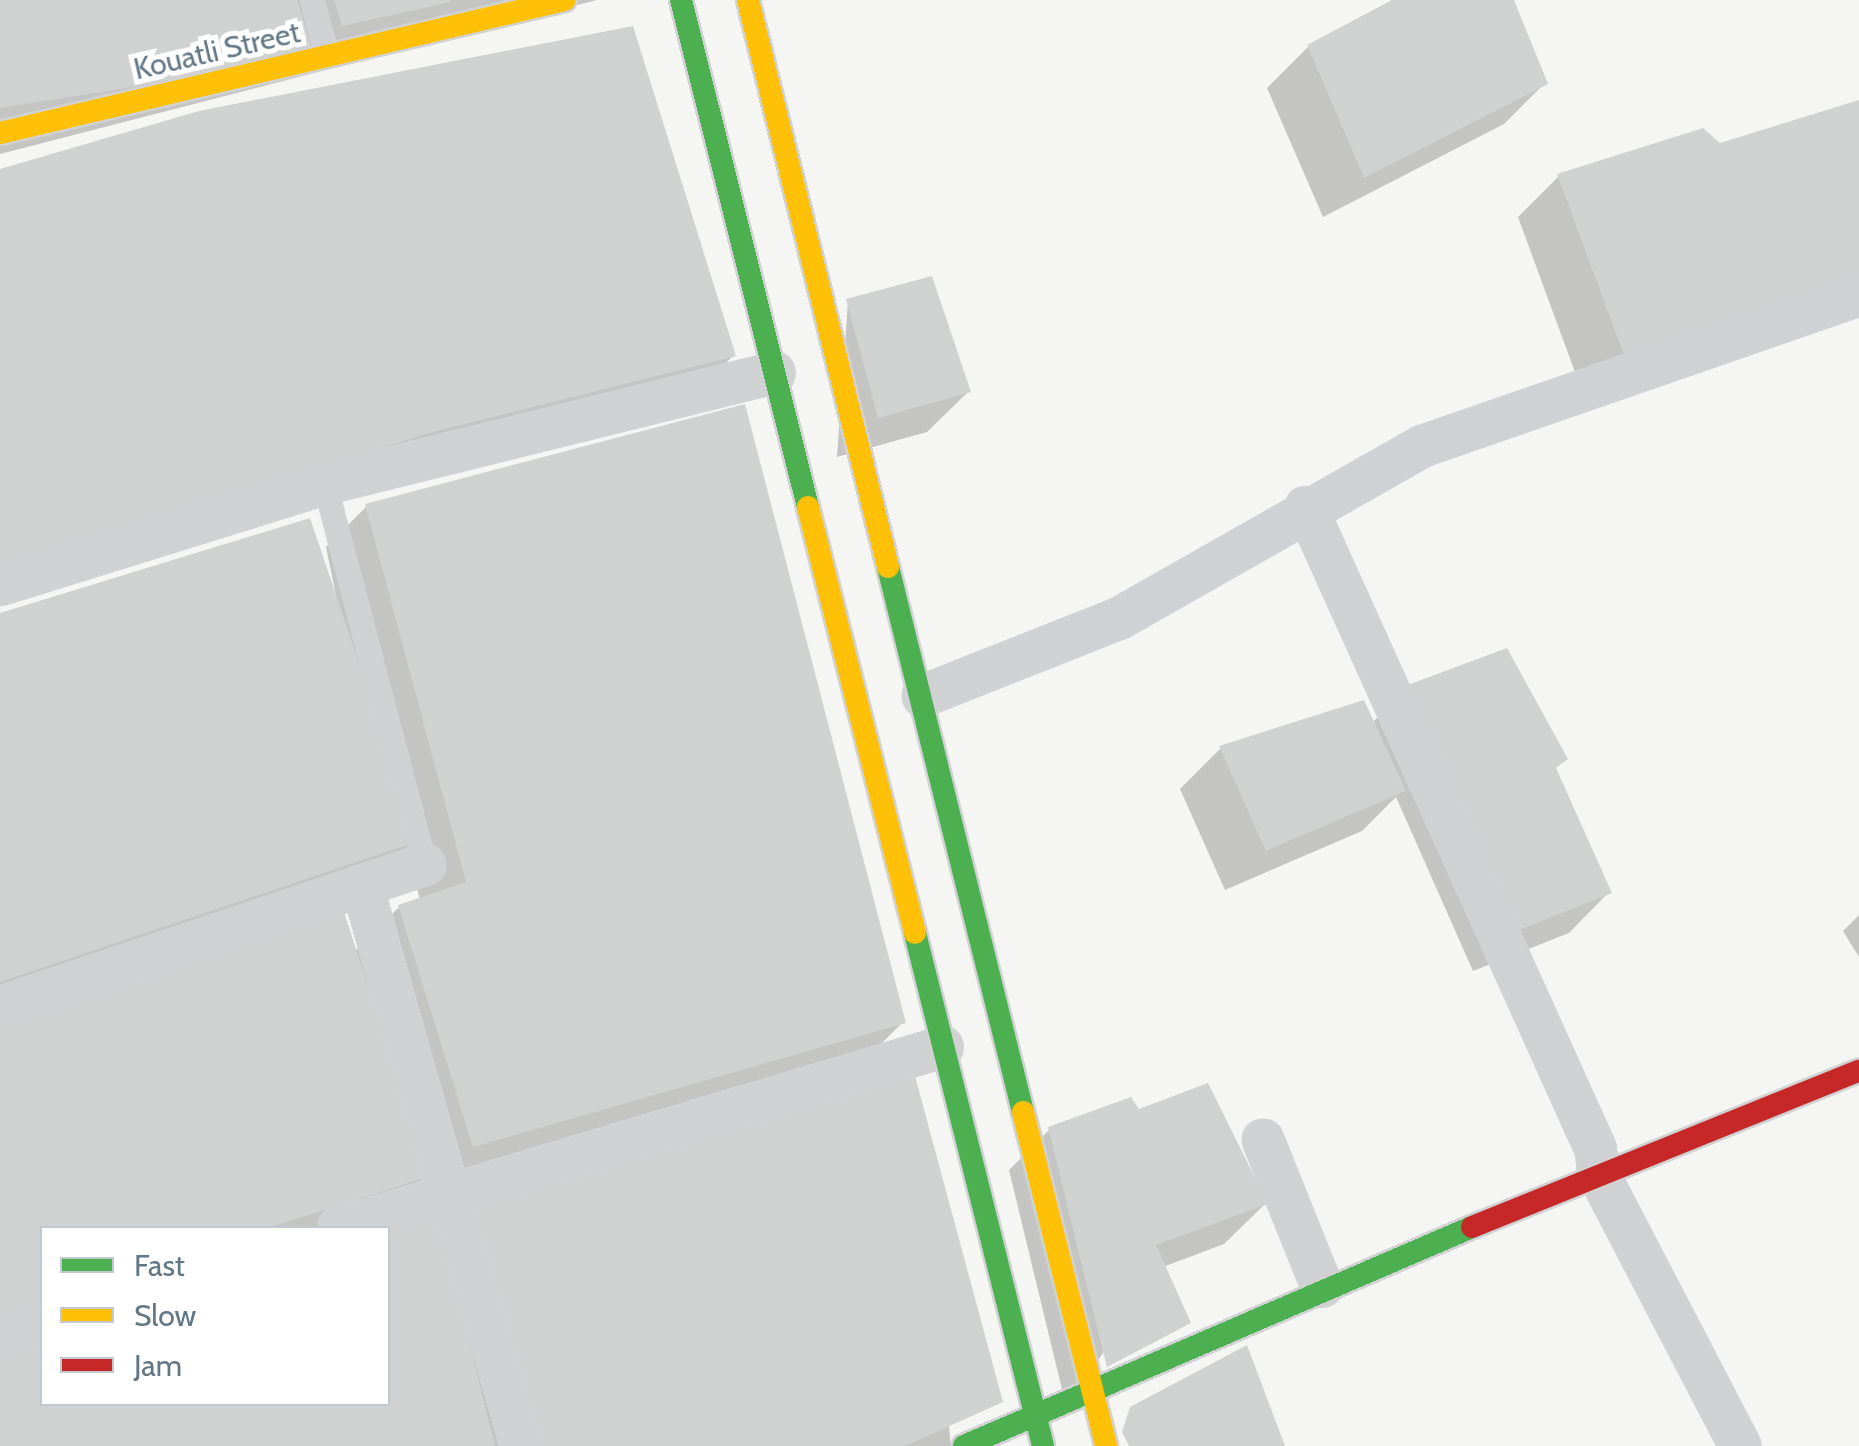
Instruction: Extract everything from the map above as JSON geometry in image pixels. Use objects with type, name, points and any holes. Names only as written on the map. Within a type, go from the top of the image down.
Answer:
[{"type":"main road","name":"Kouatli Street","points":[[0,133],[565,0]]},
{"type":"main road","points":[[681,0],[943,1047],[1031,1416],[1043,1446]]},
{"type":"main road","points":[[748,0],[1106,1446]]},
{"type":"main road","points":[[964,1446],[1322,1287],[1859,1071]]},
{"type":"street","points":[[923,696],[1120,618],[1306,507],[1423,446],[1560,392],[1859,295]]},
{"type":"street","points":[[0,585],[325,484],[774,372]]},
{"type":"street","points":[[1306,507],[1596,1150],[1598,1173],[1740,1446]]},
{"type":"street","points":[[0,1007],[425,865]]},
{"type":"street","points":[[362,886],[521,1446]]},
{"type":"street","points":[[344,1226],[943,1047]]},
{"type":"street","points":[[1263,1140],[1322,1287]]},
{"type":"street","points":[[0,1336],[40,1323]]},
{"type":"lane","points":[[312,0],[327,56]]},
{"type":"lane","points":[[325,484],[425,865]]},
{"type":"building","points":[[0,0],[297,0],[315,58],[0,108]]},
{"type":"building","points":[[334,0],[450,0],[451,2],[342,26]]},
{"type":"building","points":[[1392,0],[1514,0],[1548,84],[1364,178],[1307,45]]},
{"type":"building","points":[[633,26],[736,356],[433,432],[0,563],[0,169],[199,111]]},
{"type":"building","points":[[1859,100],[1859,278],[1624,355],[1557,174],[1703,128],[1720,143]]},
{"type":"building","points":[[932,276],[971,392],[878,418],[846,299]]},
{"type":"building","points":[[745,404],[906,1023],[473,1147],[398,905],[466,882],[365,504]]},
{"type":"building","points":[[310,518],[419,841],[0,982],[0,613]]},
{"type":"building","points":[[1507,648],[1568,759],[1556,768],[1612,893],[1514,932],[1405,686]]},
{"type":"building","points":[[1364,700],[1406,791],[1266,851],[1219,746]]},
{"type":"building","points":[[343,909],[430,1176],[274,1226],[40,1226],[40,1303],[0,1316],[0,1021]]},
{"type":"building","points":[[915,1076],[1003,1402],[905,1446],[541,1446],[475,1205]]},
{"type":"building","points":[[1208,1083],[1268,1204],[1156,1245],[1191,1323],[1107,1367],[1048,1127],[1131,1097],[1139,1109]]},
{"type":"building","points":[[438,1216],[495,1446],[0,1446],[0,1357],[40,1344],[40,1406],[390,1406],[390,1231]]},
{"type":"building","points":[[1247,1345],[1285,1446],[1129,1446],[1122,1432],[1130,1407]]},
{"type":"traffic: fast","points":[[681,0],[808,507]]},
{"type":"traffic: fast","points":[[888,567],[1023,1112]]},
{"type":"traffic: fast","points":[[915,933],[1043,1446]]},
{"type":"traffic: fast","points":[[964,1446],[1472,1227]]},
{"type":"traffic: slow","points":[[0,133],[565,0]]},
{"type":"traffic: slow","points":[[748,0],[888,567]]},
{"type":"traffic: slow","points":[[808,507],[915,933]]},
{"type":"traffic: slow","points":[[1023,1112],[1106,1446]]},
{"type":"traffic: jam","points":[[1472,1227],[1859,1071]]}]
